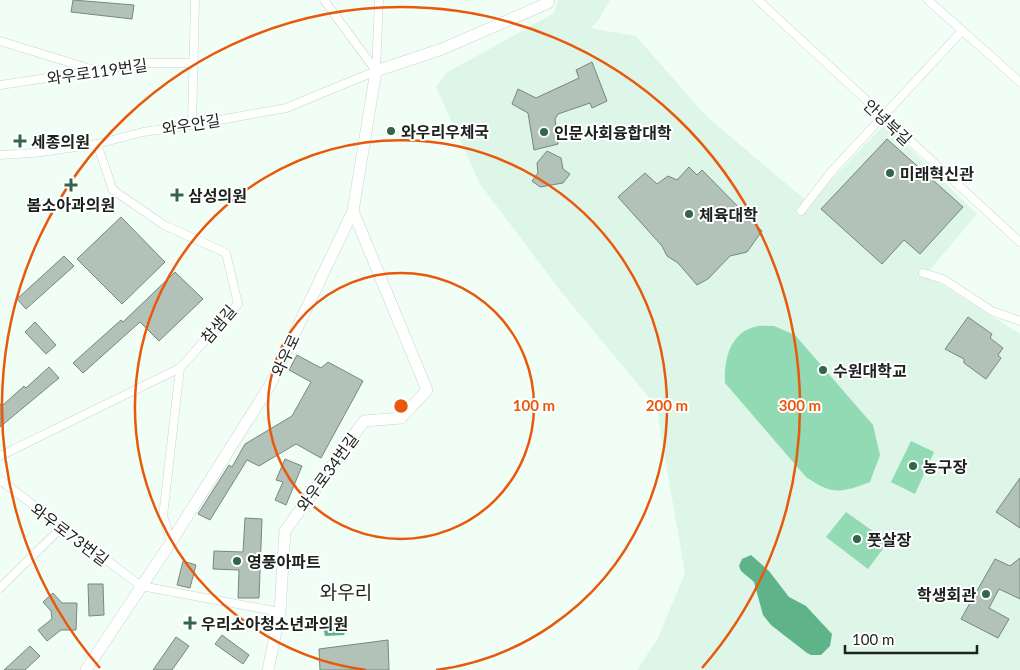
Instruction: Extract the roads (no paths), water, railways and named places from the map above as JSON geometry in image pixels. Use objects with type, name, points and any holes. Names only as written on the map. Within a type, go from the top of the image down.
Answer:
[{"type":"street","points":[[192,126],[195,0]]},
{"type":"street","points":[[324,0],[376,71]]},
{"type":"street","name":"와우로","points":[[86,670],[171,542],[270,385],[353,211],[376,71],[380,0]]},
{"type":"street","name":"와우안길","points":[[0,155],[34,153],[97,144],[142,132],[192,126],[286,108],[376,71],[442,49],[548,3],[549,0]]},
{"type":"street","name":"안녕북길","points":[[758,0],[882,117],[1020,242]]},
{"type":"street","points":[[928,0],[1020,82]]},
{"type":"street","points":[[801,210],[832,171],[962,31]]},
{"type":"street","points":[[0,41],[93,69]]},
{"type":"street","name":"와우로119번길","points":[[0,85],[93,69],[147,63],[194,63]]},
{"type":"street","name":"참샘길","points":[[0,456],[180,368],[238,304],[226,253],[164,225],[113,190],[97,144]]},
{"type":"street","name":"와우로34번길","points":[[268,670],[280,612],[285,531],[364,421],[401,418],[427,390],[353,211]]},
{"type":"street","points":[[923,273],[943,279],[992,311],[1020,321]]},
{"type":"street","points":[[171,542],[163,516],[180,368]]},
{"type":"street","name":"와우로73번길","points":[[0,480],[61,528],[142,586]]},
{"type":"street","points":[[0,588],[61,528]]},
{"type":"street","points":[[142,586],[280,612]]},
{"type":"place","name":"와우리우체국","points":[[391,131]]},
{"type":"place","name":"인문사회융합대학","points":[[544,132]]},
{"type":"place","name":"세종의원","points":[[20,141]]},
{"type":"place","name":"미래혁신관","points":[[890,173]]},
{"type":"place","name":"봄소아과의원","points":[[71,185]]},
{"type":"place","name":"삼성의원","points":[[177,195]]},
{"type":"place","name":"체육대학","points":[[689,214]]},
{"type":"place","name":"수원대학교","points":[[823,370]]},
{"type":"place","name":"농구장","points":[[913,466]]},
{"type":"place","name":"풋살장","points":[[857,539]]},
{"type":"place","name":"영풍아파트","points":[[237,561]]},
{"type":"place","name":"학생회관","points":[[986,594]]},
{"type":"place","name":"우리소아청소년과의원","points":[[190,623]]},
{"type":"district","name":"와우리","points":[[346,591]]}]
